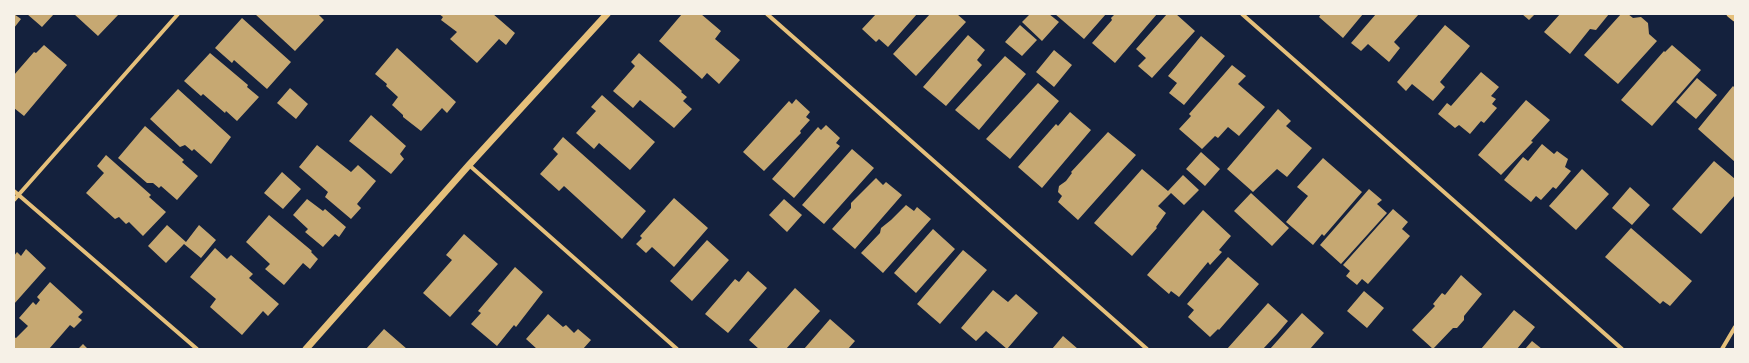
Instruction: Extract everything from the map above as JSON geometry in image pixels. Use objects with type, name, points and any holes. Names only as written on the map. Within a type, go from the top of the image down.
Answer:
[{"type":"street","points":[[14,200],[178,14]]},
{"type":"street","points":[[306,349],[469,165],[607,14]]},
{"type":"street","points":[[767,14],[1147,349]]},
{"type":"street","points":[[1242,14],[1622,349]]},
{"type":"street","points":[[1730,14],[1735,18]]},
{"type":"street","points":[[469,165],[677,349]]},
{"type":"street","points":[[14,191],[196,349]]},
{"type":"street","points":[[1722,349],[1735,327]]},
{"type":"building","points":[[14,14],[21,19],[14,28]]},
{"type":"building","points":[[27,14],[54,14],[42,27]]},
{"type":"building","points":[[74,14],[119,14],[98,36]]},
{"type":"building","points":[[255,14],[318,14],[324,20],[295,51]]},
{"type":"building","points":[[439,14],[493,14],[515,33],[506,45],[499,39],[477,63],[450,39],[457,32],[441,20],[443,17]]},
{"type":"building","points":[[682,14],[701,14],[721,31],[715,39],[740,60],[719,84],[707,73],[702,79],[659,41]]},
{"type":"building","points":[[876,14],[917,14],[888,47],[879,39],[876,42],[862,29]]},
{"type":"building","points":[[930,14],[957,14],[966,22],[916,76],[893,54]]},
{"type":"building","points":[[1030,14],[1049,14],[1059,22],[1042,41],[1022,22]]},
{"type":"building","points":[[1055,14],[1106,14],[1084,39]]},
{"type":"building","points":[[1115,14],[1157,14],[1115,63],[1092,43],[1112,20],[1111,18]]},
{"type":"building","points":[[1167,14],[1176,14],[1195,31],[1152,78],[1138,66],[1146,58],[1136,49]]},
{"type":"building","points":[[1321,14],[1363,14],[1343,38],[1319,17]]},
{"type":"building","points":[[1376,14],[1419,14],[1394,42],[1400,48],[1389,62],[1368,44],[1361,51],[1351,43]]},
{"type":"building","points":[[1522,14],[1535,14],[1529,20]]},
{"type":"building","points":[[1560,14],[1609,14],[1596,30],[1590,29],[1570,54],[1544,32]]},
{"type":"building","points":[[1621,14],[1628,14],[1633,18],[1641,17],[1648,23],[1649,34],[1657,41],[1618,84],[1584,55]]},
{"type":"building","points":[[242,18],[291,62],[267,89],[234,60],[232,63],[215,48]]},
{"type":"building","points":[[1020,25],[1037,40],[1022,56],[1005,42]]},
{"type":"building","points":[[1445,25],[1470,46],[1440,82],[1445,87],[1433,101],[1412,84],[1406,91],[1397,82]]},
{"type":"building","points":[[968,35],[985,50],[977,60],[982,65],[946,106],[923,87]]},
{"type":"building","points":[[1201,36],[1225,56],[1184,105],[1169,93],[1177,83],[1168,76]]},
{"type":"building","points":[[44,45],[67,65],[24,116],[14,108],[14,75],[34,52],[36,53]]},
{"type":"building","points":[[1672,45],[1701,70],[1652,126],[1621,100],[1664,51],[1665,52]]},
{"type":"building","points":[[397,48],[456,102],[447,113],[442,108],[421,131],[403,117],[403,115],[392,105],[398,97],[386,86],[387,84],[375,74]]},
{"type":"building","points":[[1054,50],[1072,65],[1054,87],[1036,72]]},
{"type":"building","points":[[210,53],[248,85],[247,87],[259,97],[237,121],[203,94],[201,96],[184,81]]},
{"type":"building","points":[[639,53],[687,97],[683,101],[692,109],[674,128],[640,100],[633,108],[613,91],[635,66],[631,62]]},
{"type":"building","points":[[1005,56],[1026,74],[979,130],[955,110]]},
{"type":"building","points":[[1232,65],[1246,76],[1238,84],[1265,107],[1239,136],[1228,127],[1218,138],[1215,136],[1202,149],[1179,129],[1191,116],[1189,114]]},
{"type":"building","points":[[1481,72],[1499,87],[1491,96],[1496,99],[1492,104],[1497,108],[1484,123],[1481,121],[1470,134],[1459,125],[1455,128],[1438,114],[1447,103],[1451,106]]},
{"type":"building","points":[[1697,78],[1717,95],[1696,119],[1676,102]]},
{"type":"building","points":[[1038,83],[1059,101],[1010,159],[986,139]]},
{"type":"building","points":[[1733,86],[1735,88],[1735,162],[1698,129]]},
{"type":"building","points":[[290,88],[308,104],[296,119],[277,103]]},
{"type":"building","points":[[178,89],[231,137],[211,164],[194,149],[192,151],[185,145],[180,147],[150,119]]},
{"type":"building","points":[[602,95],[655,142],[630,170],[599,143],[594,149],[576,133],[596,111],[591,107]]},
{"type":"building","points":[[796,99],[810,112],[806,117],[810,120],[800,131],[801,133],[764,171],[743,152],[789,101],[792,104]]},
{"type":"building","points":[[1526,100],[1550,120],[1531,141],[1533,142],[1501,175],[1478,155]]},
{"type":"building","points":[[1278,109],[1291,121],[1286,126],[1312,148],[1287,177],[1277,169],[1253,192],[1227,169]]},
{"type":"building","points":[[1070,112],[1091,130],[1042,188],[1018,167],[1056,124],[1058,126]]},
{"type":"building","points":[[371,115],[406,146],[400,154],[404,159],[391,174],[349,141]]},
{"type":"building","points":[[826,125],[840,138],[836,143],[840,146],[794,198],[772,179],[818,127],[821,130]]},
{"type":"building","points":[[145,126],[184,160],[182,162],[198,176],[177,200],[161,186],[159,188],[153,183],[147,183],[118,158]]},
{"type":"building","points":[[1108,132],[1136,155],[1078,220],[1058,202],[1062,196],[1058,192],[1059,186],[1066,181],[1072,173],[1071,172]]},
{"type":"building","points":[[563,137],[646,211],[622,239],[564,186],[559,191],[540,174],[558,154],[553,149]]},
{"type":"building","points":[[1542,144],[1554,154],[1557,151],[1568,159],[1565,167],[1571,171],[1556,189],[1553,187],[1541,200],[1536,196],[1531,202],[1504,180],[1523,157],[1528,161]]},
{"type":"building","points":[[317,145],[351,172],[358,165],[376,181],[357,204],[361,208],[351,219],[325,197],[328,192],[299,167]]},
{"type":"building","points":[[852,149],[874,168],[824,224],[802,205]]},
{"type":"building","points":[[1201,152],[1220,169],[1205,186],[1186,169]]},
{"type":"building","points":[[106,155],[151,195],[149,197],[166,212],[143,236],[129,222],[126,224],[119,217],[115,219],[86,193],[104,173],[97,166]]},
{"type":"building","points":[[1323,158],[1362,192],[1324,236],[1322,234],[1313,245],[1286,222],[1308,196],[1297,187]]},
{"type":"building","points":[[1714,161],[1735,179],[1735,195],[1701,234],[1672,209]]},
{"type":"building","points":[[1142,169],[1168,191],[1183,175],[1199,190],[1184,205],[1171,193],[1158,206],[1166,213],[1156,227],[1157,228],[1132,256],[1094,223]]},
{"type":"building","points":[[1582,169],[1609,194],[1576,230],[1549,206]]},
{"type":"building","points":[[282,172],[301,189],[283,209],[264,193]]},
{"type":"building","points":[[876,178],[883,185],[886,182],[902,195],[855,249],[832,229],[851,208],[851,203]]},
{"type":"building","points":[[1630,187],[1650,205],[1632,225],[1612,208]]},
{"type":"building","points":[[1369,189],[1382,200],[1377,204],[1387,213],[1341,264],[1320,245]]},
{"type":"building","points":[[1251,193],[1289,228],[1272,246],[1234,211]]},
{"type":"building","points":[[674,198],[708,228],[674,267],[652,247],[646,253],[636,244],[642,238],[640,236]]},
{"type":"building","points":[[307,199],[323,211],[325,209],[346,227],[339,237],[335,234],[323,247],[305,232],[308,229],[293,215]]},
{"type":"building","points":[[784,199],[802,215],[787,232],[769,215]]},
{"type":"building","points":[[906,205],[914,211],[917,207],[931,219],[883,273],[861,253],[880,233],[881,228]]},
{"type":"building","points":[[1393,209],[1408,222],[1402,229],[1410,236],[1368,284],[1362,279],[1357,285],[1346,276],[1350,271],[1343,265]]},
{"type":"building","points":[[1203,210],[1231,236],[1219,250],[1222,252],[1210,265],[1208,262],[1179,297],[1171,291],[1169,294],[1147,275]]},
{"type":"building","points":[[269,215],[312,251],[311,252],[318,259],[310,269],[303,263],[284,285],[265,269],[270,264],[246,242]]},
{"type":"building","points":[[167,225],[186,242],[199,225],[216,240],[201,258],[184,244],[166,263],[148,246]]},
{"type":"building","points":[[1631,228],[1692,281],[1670,306],[1663,301],[1660,304],[1605,257]]},
{"type":"building","points":[[933,229],[955,249],[916,293],[894,273]]},
{"type":"building","points":[[464,234],[498,264],[450,317],[423,293],[452,260],[446,255]]},
{"type":"building","points":[[707,240],[729,260],[692,301],[670,281]]},
{"type":"building","points":[[215,248],[227,259],[231,255],[253,274],[249,278],[279,304],[268,316],[263,311],[242,335],[210,307],[216,299],[190,277]]},
{"type":"building","points":[[26,249],[46,268],[14,304],[14,256],[17,252],[21,256]]},
{"type":"building","points":[[963,250],[987,270],[940,324],[917,304]]},
{"type":"building","points":[[1228,257],[1259,284],[1219,330],[1218,329],[1210,337],[1188,317],[1194,310],[1187,304]]},
{"type":"building","points":[[515,267],[543,292],[516,327],[514,325],[497,346],[471,324],[481,313],[478,311]]},
{"type":"building","points":[[748,271],[767,288],[728,333],[705,314],[735,279],[739,282]]},
{"type":"building","points":[[1461,275],[1482,294],[1464,316],[1464,320],[1457,328],[1453,328],[1433,349],[1412,330],[1435,306],[1433,304],[1442,293],[1445,295]]},
{"type":"building","points":[[50,282],[83,312],[78,317],[82,320],[74,328],[70,325],[49,349],[14,349],[14,337],[16,338],[28,326],[19,318],[33,302],[36,305],[40,300],[37,297]]},
{"type":"building","points":[[795,288],[820,311],[786,349],[759,349],[749,340]]},
{"type":"building","points":[[993,290],[1008,302],[1016,294],[1038,313],[1007,349],[986,331],[976,341],[961,328]]},
{"type":"building","points":[[1364,291],[1384,308],[1367,328],[1347,311]]},
{"type":"building","points":[[1268,303],[1288,321],[1277,334],[1263,349],[1227,349]]},
{"type":"building","points":[[1514,310],[1535,327],[1517,349],[1481,349]]},
{"type":"building","points":[[1302,313],[1324,333],[1310,349],[1270,349]]},
{"type":"building","points":[[548,314],[563,327],[566,325],[574,333],[578,329],[591,340],[583,349],[537,349],[526,339]]},
{"type":"building","points":[[830,319],[855,341],[848,349],[804,349]]},
{"type":"building","points":[[384,329],[407,349],[366,349]]},
{"type":"building","points":[[1063,336],[1078,349],[1052,349]]},
{"type":"building","points":[[1532,341],[1542,349],[1525,349]]},
{"type":"building","points":[[83,344],[88,349],[78,349]]}]
